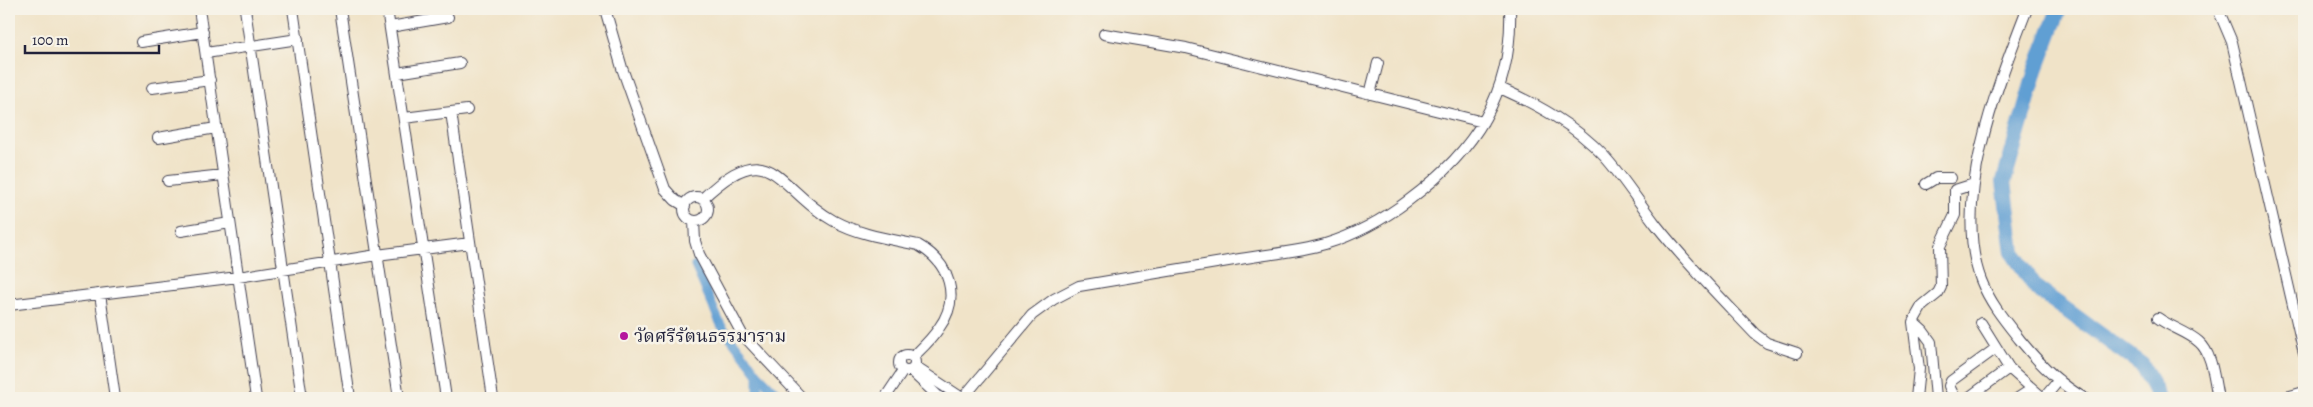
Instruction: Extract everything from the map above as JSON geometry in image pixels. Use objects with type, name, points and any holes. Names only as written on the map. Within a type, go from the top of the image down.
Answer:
[{"type":"street","points":[[200,9],[256,398]]},
{"type":"street","points":[[245,9],[302,398]]},
{"type":"street","points":[[292,9],[298,39],[350,398]]},
{"type":"street","points":[[340,9],[399,398]]},
{"type":"street","points":[[387,9],[425,248],[446,398]]},
{"type":"street","points":[[605,9],[622,68],[665,189],[675,200],[685,206],[687,217],[694,221],[702,220],[707,214],[707,206],[702,199],[694,198],[685,206]]},
{"type":"street","points":[[911,366],[962,398],[1032,315],[1054,299],[1079,286],[1325,244],[1368,226],[1394,211],[1436,180],[1460,157],[1483,122],[1500,88],[1508,55],[1510,9]]},
{"type":"street","points":[[2027,9],[2000,78],[1988,120],[1974,184],[1972,230],[1980,278],[1991,302],[2027,348],[2060,380],[2072,396],[2084,398]]},
{"type":"street","points":[[2218,9],[2232,42],[2304,353]]},
{"type":"street","points":[[390,27],[448,17]]},
{"type":"street","points":[[141,42],[203,32]]},
{"type":"street","points":[[1104,34],[1186,48],[1483,122]]},
{"type":"street","points":[[206,53],[298,39]]},
{"type":"street","points":[[1370,94],[1378,63]]},
{"type":"street","points":[[397,72],[460,64]]},
{"type":"street","points":[[152,88],[210,80]]},
{"type":"street","points":[[1500,88],[1552,114],[1584,138],[1604,156],[1657,226],[1755,334],[1767,343],[1797,353]]},
{"type":"street","points":[[404,118],[467,110]]},
{"type":"street","points":[[451,112],[493,398]]},
{"type":"street","points":[[158,138],[216,128]]},
{"type":"street","points":[[702,199],[719,183],[736,171],[759,167],[768,169],[810,205],[833,220],[853,230],[918,245],[926,250],[943,268],[949,278],[951,296],[949,307],[939,328],[885,398]]},
{"type":"street","points":[[168,181],[223,175]]},
{"type":"street","points":[[1926,184],[1936,178],[1951,178]]},
{"type":"street","points":[[1916,398],[1919,369],[1913,322],[1922,306],[1938,293],[1940,287],[1940,246],[1955,215],[1955,190],[1974,184]]},
{"type":"street","points":[[694,221],[695,241],[699,254],[742,334],[802,398]]},
{"type":"street","points":[[181,231],[230,223]]},
{"type":"street","points":[[9,305],[238,277],[377,255],[470,243]]},
{"type":"street","points":[[100,294],[115,398]]},
{"type":"street","points":[[2158,318],[2170,327],[2198,341],[2203,346],[2209,360],[2218,398]]},
{"type":"street","points":[[1913,322],[1928,336],[1931,342],[1936,398]]},
{"type":"street","points":[[1981,323],[1995,349],[2009,368],[2044,398],[2060,380]]},
{"type":"street","points":[[1954,398],[1949,386],[1951,380],[1995,349]]},
{"type":"street","points":[[911,366],[930,390],[940,398]]},
{"type":"street","points":[[1968,398],[2009,368]]},
{"type":"street","points":[[930,390],[937,381]]},
{"type":"street","points":[[2018,398],[2032,389]]},
{"type":"street","points":[[2283,398],[2304,392]]},
{"type":"waterway","points":[[2059,9],[2036,70],[2004,181],[2013,253],[2036,288],[2142,365],[2159,398]]},
{"type":"waterway","points":[[695,266],[721,325],[758,374],[782,398]]},
{"type":"waterway","points":[[758,374],[758,398]]},
{"type":"place","name":"วัดศรีรัตนธรรมาราม","points":[[624,336]]}]
